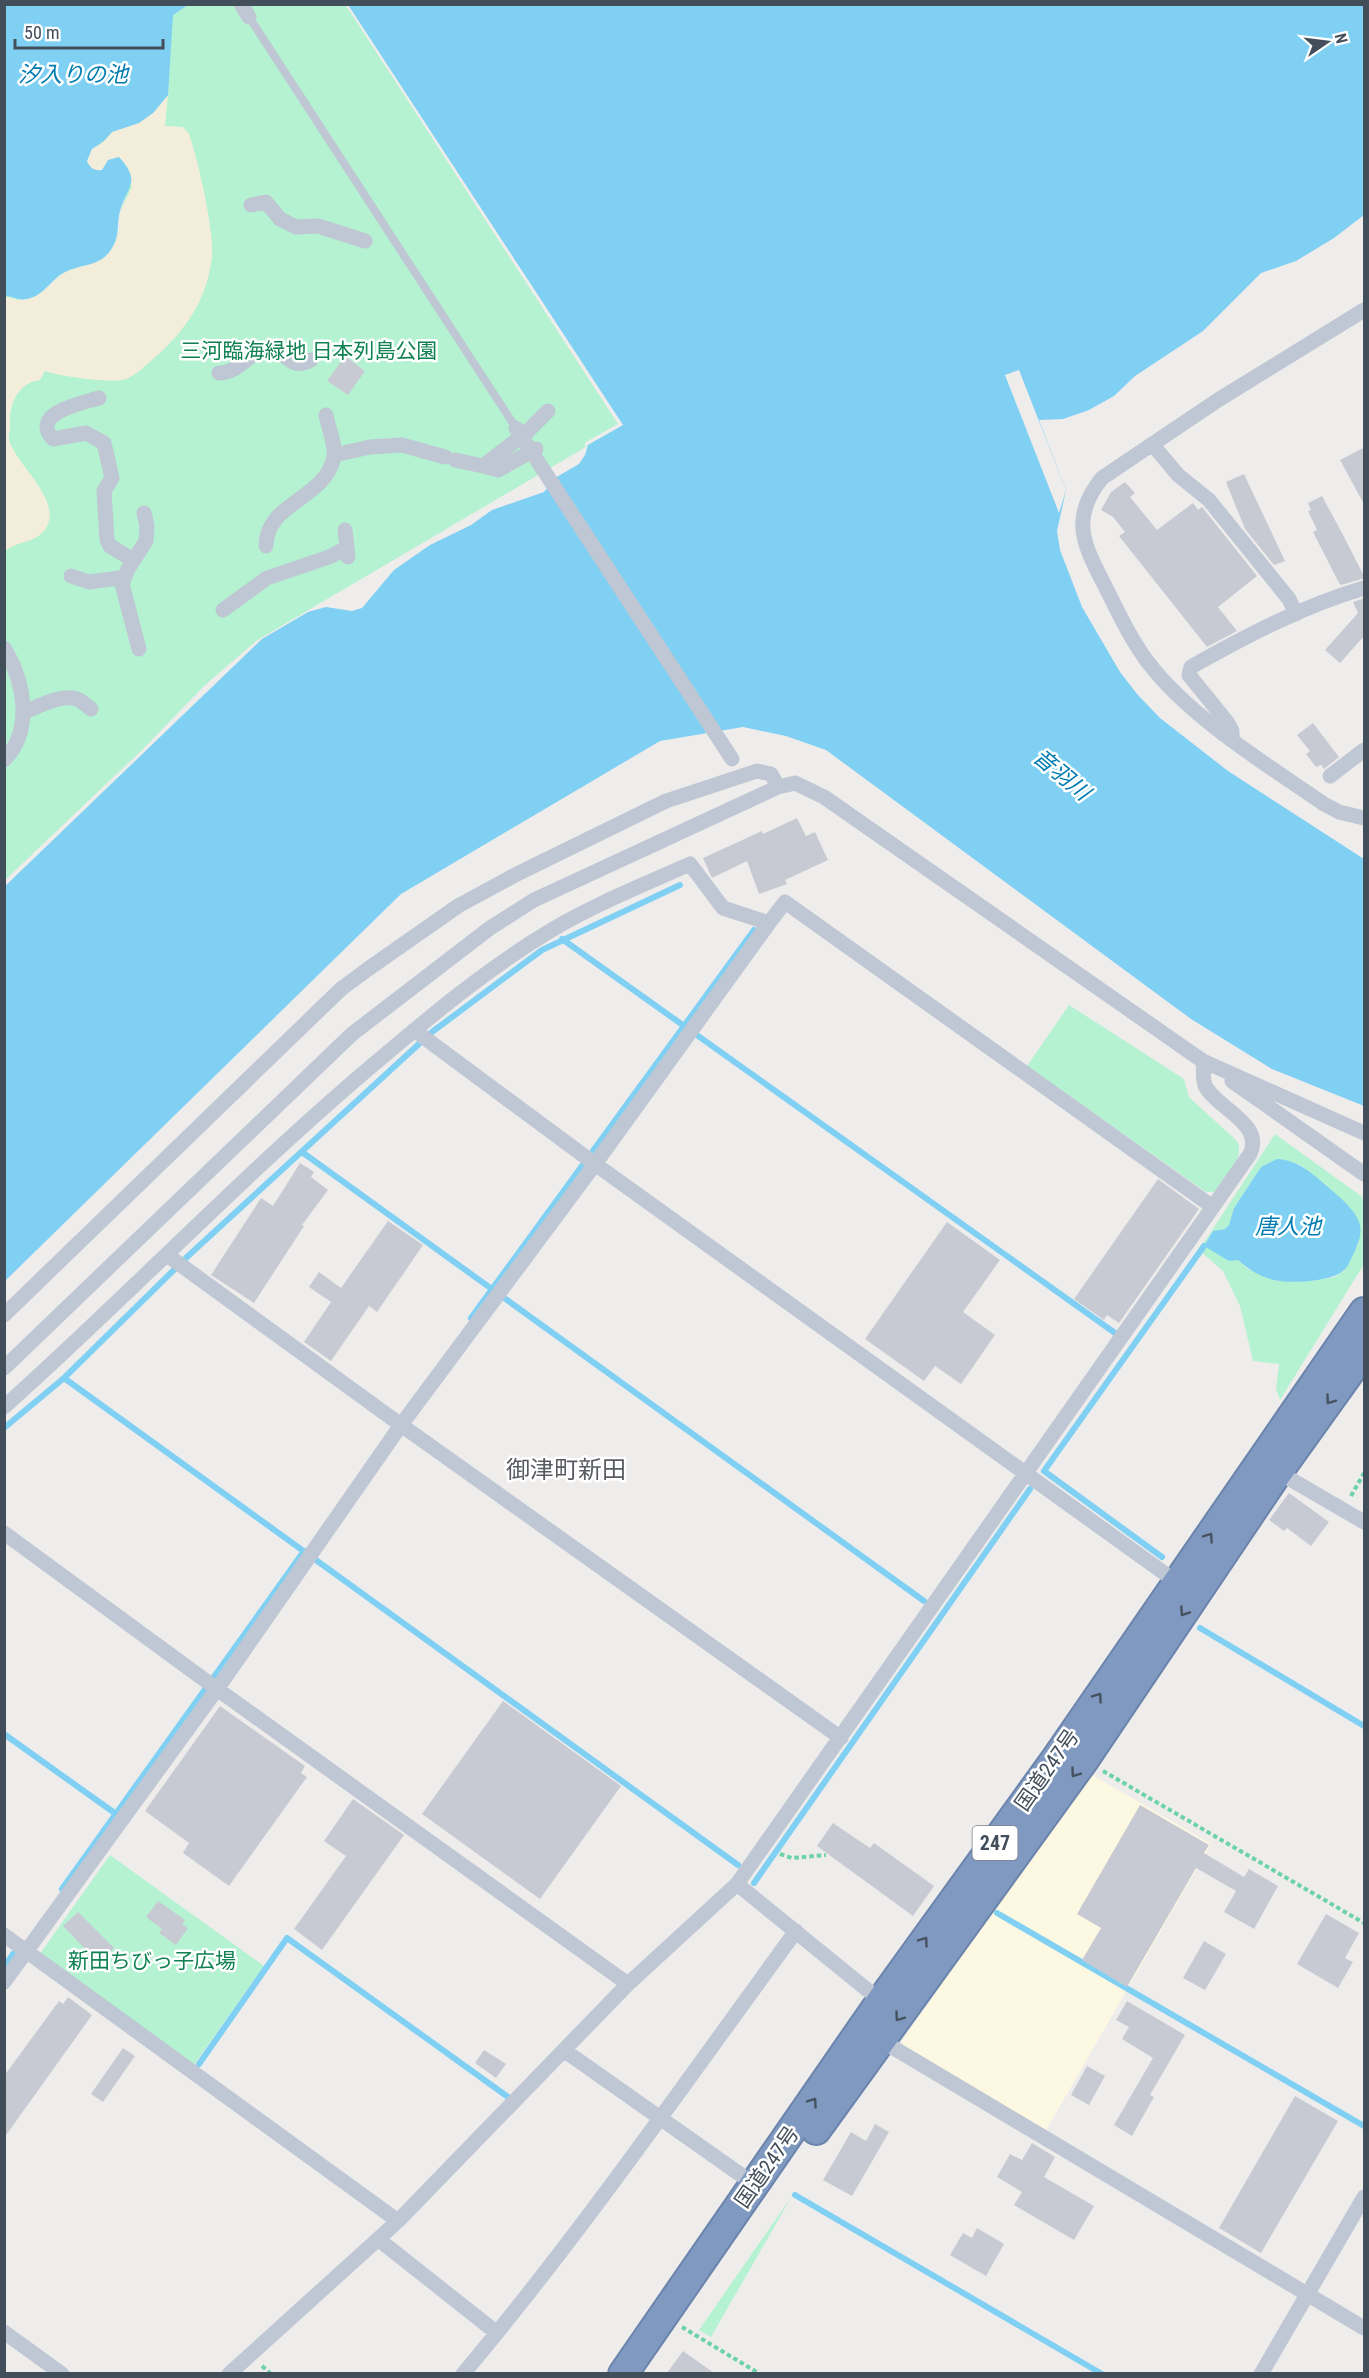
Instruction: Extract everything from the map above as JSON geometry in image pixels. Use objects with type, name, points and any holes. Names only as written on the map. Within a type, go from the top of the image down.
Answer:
[{"type":"highway","name":"国道247号","points":[[641,2373],[872,2036],[881,2001],[1055,1760],[1365,1311]]},
{"type":"highway","name":"国道247号","points":[[623,2373],[872,2036],[1084,1760],[1278,1472],[1365,1352]]},
{"type":"street","points":[[251,205],[266,202],[280,219],[296,227],[318,226],[365,241]]},
{"type":"street","points":[[1365,310],[1218,400],[1102,478],[1093,489],[1085,507],[1082,526],[1084,542],[1126,628],[1148,662],[1172,689],[1232,740],[1324,804],[1339,812],[1365,818]]},
{"type":"street","points":[[219,373],[234,369],[262,351],[278,352],[291,362],[300,365],[311,360]]},
{"type":"street","points":[[99,398],[54,413],[49,420],[50,437],[53,439],[86,433],[104,443],[112,478],[104,491],[107,540],[110,546],[133,560]]},
{"type":"street","points":[[483,466],[526,433],[548,411]]},
{"type":"street","points":[[266,546],[266,534],[281,512],[298,502],[323,480],[334,455],[326,415]]},
{"type":"street","points":[[516,428],[741,775]]},
{"type":"street","points":[[1152,444],[1178,475],[1209,500],[1289,599],[1296,614]]},
{"type":"street","points":[[334,455],[370,447],[402,445],[498,470],[536,449]]},
{"type":"street","points":[[139,649],[122,584],[133,560],[146,541],[147,526],[144,513]]},
{"type":"street","points":[[223,610],[267,578],[347,553],[345,530]]},
{"type":"street","points":[[70,576],[89,582],[123,579]]},
{"type":"street","points":[[1232,740],[1232,731],[1227,722],[1189,675],[1191,667],[1245,636],[1334,597],[1365,588]]},
{"type":"street","points":[[4,648],[16,672],[24,700],[24,712],[13,749],[4,760]]},
{"type":"street","points":[[24,712],[65,699],[80,700],[91,709]]},
{"type":"street","points":[[1330,776],[1365,750]]},
{"type":"street","points":[[4,1315],[341,989],[458,906],[517,874],[666,801],[757,771],[771,774],[778,787]]},
{"type":"street","points":[[4,1368],[352,1034],[490,928],[549,893],[778,787],[795,783],[824,797],[1365,1174]]},
{"type":"street","points":[[4,1407],[307,1121],[414,1030],[511,957],[555,928],[604,902],[690,864],[723,908],[768,923]]},
{"type":"street","points":[[4,1982],[217,1689],[401,1425],[595,1164],[768,923],[785,903],[1214,1207]]},
{"type":"street","points":[[414,1030],[595,1164],[1178,1582]]},
{"type":"street","points":[[1203,1061],[1365,1133]]},
{"type":"street","points":[[229,2373],[398,2221],[628,1984],[737,1884],[1250,1154],[1254,1146],[1252,1132],[1207,1089],[1203,1061]]},
{"type":"street","points":[[167,1255],[401,1425],[841,1738]]},
{"type":"street","points":[[1278,1472],[1365,1522]]},
{"type":"street","points":[[4,1533],[628,1984]]},
{"type":"street","points":[[737,1884],[881,2001]]},
{"type":"street","points":[[463,2373],[496,2334],[660,2119],[796,1931]]},
{"type":"street","points":[[4,1935],[398,2221]]},
{"type":"street","points":[[872,2036],[1365,2328]]},
{"type":"street","points":[[565,2051],[741,2175]]},
{"type":"street","points":[[1261,2373],[1365,2197]]},
{"type":"street","points":[[378,2239],[496,2334]]},
{"type":"street","points":[[4,2332],[62,2373]]},
{"type":"lane","points":[[245,11],[516,428]]},
{"type":"path","points":[[1343,1509],[1365,1473]]},
{"type":"path","points":[[1084,1760],[1365,1923]]},
{"type":"path","points":[[780,1854],[792,1858],[826,1855]]},
{"type":"path","points":[[676,2324],[760,2373]]},
{"type":"shaded area","points":[[1089,1773],[1211,1844],[1045,2132],[904,2050],[902,2041]]},
{"type":"green space","name":"三河臨海緑地 日本列島公園","points":[[188,5],[348,5],[623,425],[256,641],[204,686],[87,807],[5,886],[5,296],[44,291],[63,273],[110,252],[120,229],[120,213],[126,196],[92,149],[98,146],[173,14]]},
{"type":"green space","points":[[1069,1005],[1184,1079],[1189,1097],[1237,1141],[1239,1154],[1237,1161],[1214,1192],[1206,1192],[1027,1066]]},
{"type":"green space","points":[[1275,1134],[1361,1196],[1364,1201],[1364,1264],[1280,1400],[1276,1389],[1279,1364],[1253,1361],[1240,1306],[1223,1271],[1199,1250]],"holes":[[[1299,1164],[1326,1185],[1352,1210],[1359,1242],[1344,1271],[1335,1277],[1310,1281],[1276,1281],[1248,1269],[1238,1260],[1204,1246],[1213,1231],[1225,1229],[1229,1225],[1234,1208],[1261,1167]]]},
{"type":"green space","name":"新田ちびっ子広場","points":[[110,1855],[264,1966],[193,2066],[39,1955]]},
{"type":"green space","points":[[792,2196],[711,2337],[699,2330]]},
{"type":"sand","points":[[168,95],[165,126],[183,127],[189,134],[197,160],[211,229],[210,272],[200,301],[184,327],[164,350],[137,373],[126,379],[99,380],[45,371],[40,380],[25,385],[20,390],[11,410],[9,441],[47,501],[49,521],[41,534],[5,551],[5,296],[18,300],[44,291],[63,273],[110,252],[120,229],[120,213],[132,186],[106,165],[95,170],[87,161],[92,149],[112,132],[153,113]]},
{"type":"water","name":"汐入りの池","points":[[5,5],[188,5],[173,15],[168,95],[153,113],[139,123],[112,132],[92,149],[87,161],[89,166],[102,170],[108,160],[119,157],[130,172],[131,184],[120,211],[117,236],[113,246],[106,256],[95,263],[65,272],[43,291],[24,299],[5,296]]},
{"type":"water","name":"音羽川","points":[[348,5],[1364,5],[1364,215],[1334,238],[1296,261],[1261,273],[1203,331],[1135,376],[1114,396],[1089,410],[1063,419],[1039,420],[1066,490],[1057,531],[1060,550],[1082,607],[1120,672],[1160,718],[1228,771],[1364,859],[1364,1106],[1272,1069],[1191,1019],[826,750],[786,736],[743,727],[660,741],[401,894],[5,1281],[5,886],[262,639],[308,612],[326,607],[352,611],[362,608],[394,570],[430,545],[471,525],[492,510],[544,492],[555,478],[579,464],[588,445],[622,425]]},
{"type":"water","name":"唐人池","points":[[1277,1159],[1292,1162],[1311,1173],[1346,1203],[1357,1217],[1360,1230],[1358,1242],[1348,1266],[1340,1273],[1311,1281],[1274,1280],[1254,1272],[1238,1260],[1229,1261],[1204,1246],[1213,1231],[1225,1229],[1229,1225],[1234,1208],[1261,1167]]},
{"type":"pier","points":[[345,4],[348,5],[623,425],[584,447],[586,442],[618,424]]},
{"type":"pier","points":[[1019,370],[1066,490],[1059,513],[1005,375]]},
{"type":"pier","points":[[144,748],[87,807],[5,886],[4,881]]},
{"type":"building","points":[[345,356],[365,371],[348,395],[327,381]]},
{"type":"building","points":[[1365,447],[1365,506],[1340,460]]},
{"type":"building","points":[[1244,474],[1285,561],[1274,565],[1245,529],[1226,482]]},
{"type":"building","points":[[1125,482],[1135,493],[1130,497],[1157,530],[1193,503],[1198,510],[1202,507],[1257,576],[1218,607],[1237,631],[1207,647],[1119,536],[1125,532],[1113,517],[1101,510],[1111,492]]},
{"type":"building","points":[[1322,496],[1365,578],[1341,585],[1339,583],[1313,532],[1317,530],[1308,511],[1311,510],[1308,503]]},
{"type":"building","points":[[1365,598],[1365,635],[1340,663],[1325,650],[1358,613],[1353,602]]},
{"type":"building","points":[[1313,723],[1339,757],[1324,769],[1321,765],[1316,767],[1306,754],[1310,751],[1297,735]]},
{"type":"building","points":[[797,818],[806,836],[815,832],[828,860],[785,880],[787,884],[759,894],[747,861],[712,878],[703,858]]},
{"type":"building","points":[[300,1163],[314,1172],[311,1177],[328,1190],[302,1225],[304,1226],[254,1303],[211,1275],[261,1198],[273,1206]]},
{"type":"building","points":[[1158,1179],[1199,1209],[1119,1323],[1107,1315],[1104,1320],[1074,1299]]},
{"type":"building","points":[[388,1221],[423,1245],[377,1312],[369,1306],[331,1361],[304,1342],[331,1302],[309,1287],[319,1272],[341,1288]]},
{"type":"building","points":[[947,1222],[1000,1260],[963,1312],[995,1335],[961,1384],[935,1366],[924,1381],[865,1339]]},
{"type":"building","points":[[1289,1493],[1329,1522],[1311,1546],[1287,1528],[1284,1531],[1269,1520]]},
{"type":"building","points":[[503,1701],[621,1786],[540,1899],[422,1814]]},
{"type":"building","points":[[220,1706],[305,1766],[301,1773],[307,1777],[229,1886],[183,1853],[189,1843],[145,1811]]},
{"type":"building","points":[[353,1799],[404,1835],[322,1950],[294,1929],[346,1856],[324,1841]]},
{"type":"building","points":[[1140,1805],[1209,1845],[1204,1853],[1244,1877],[1249,1869],[1278,1886],[1254,1929],[1224,1912],[1236,1891],[1196,1868],[1127,1987],[1082,1960],[1101,1928],[1077,1914]]},
{"type":"building","points":[[833,1823],[870,1848],[874,1843],[934,1886],[913,1916],[817,1846]]},
{"type":"building","points":[[158,1901],[185,1920],[182,1924],[188,1928],[176,1945],[159,1933],[162,1929],[146,1917]]},
{"type":"building","points":[[78,1912],[114,1948],[99,1963],[63,1926]]},
{"type":"building","points":[[1326,1914],[1359,1933],[1345,1958],[1353,1962],[1338,1988],[1297,1964]]},
{"type":"building","points":[[1204,1941],[1226,1954],[1205,1990],[1183,1978]]},
{"type":"building","points":[[68,1997],[92,2015],[4,2138],[4,2076],[59,2001],[63,2004]]},
{"type":"building","points":[[1127,2001],[1185,2035],[1150,2095],[1154,2097],[1132,2136],[1114,2125],[1153,2058],[1122,2039],[1129,2027],[1116,2020]]},
{"type":"building","points":[[123,2048],[135,2056],[103,2102],[91,2094]]},
{"type":"building","points":[[484,2050],[506,2064],[496,2078],[475,2063]]},
{"type":"building","points":[[1087,2066],[1105,2076],[1089,2105],[1071,2095]]},
{"type":"building","points":[[1295,2096],[1338,2121],[1261,2253],[1219,2228]]},
{"type":"building","points":[[875,2124],[889,2132],[852,2196],[823,2180],[851,2132],[866,2141]]},
{"type":"building","points":[[1032,2143],[1055,2157],[1044,2177],[1094,2206],[1074,2240],[1014,2205],[1022,2192],[997,2177],[1010,2154],[1022,2160]]},
{"type":"building","points":[[977,2228],[1004,2244],[986,2276],[950,2255],[963,2233],[972,2238]]},
{"type":"building","points":[[683,2351],[714,2373],[667,2373]]},
{"type":"waterway","points":[[4,1428],[64,1378],[188,1256],[432,1032],[542,950],[680,885]]},
{"type":"waterway","points":[[471,1318],[754,930]]},
{"type":"waterway","points":[[562,939],[1115,1333]]},
{"type":"waterway","points":[[302,1152],[924,1601]]},
{"type":"waterway","points":[[1162,1557],[1044,1471],[1204,1246]]},
{"type":"waterway","points":[[64,1378],[738,1865]]},
{"type":"waterway","points":[[754,1883],[1030,1489]]},
{"type":"waterway","points":[[62,1889],[304,1551]]},
{"type":"waterway","points":[[1200,1628],[1364,1726]]},
{"type":"waterway","points":[[4,1734],[116,1814]]},
{"type":"waterway","points":[[997,1913],[1364,2126]]},
{"type":"waterway","points":[[199,2064],[287,1938],[508,2097]]},
{"type":"waterway","points":[[4,1967],[13,1954]]},
{"type":"waterway","points":[[795,2195],[1102,2374]]},
{"type":"district","name":"御津町新田","points":[[566,1470]]}]
